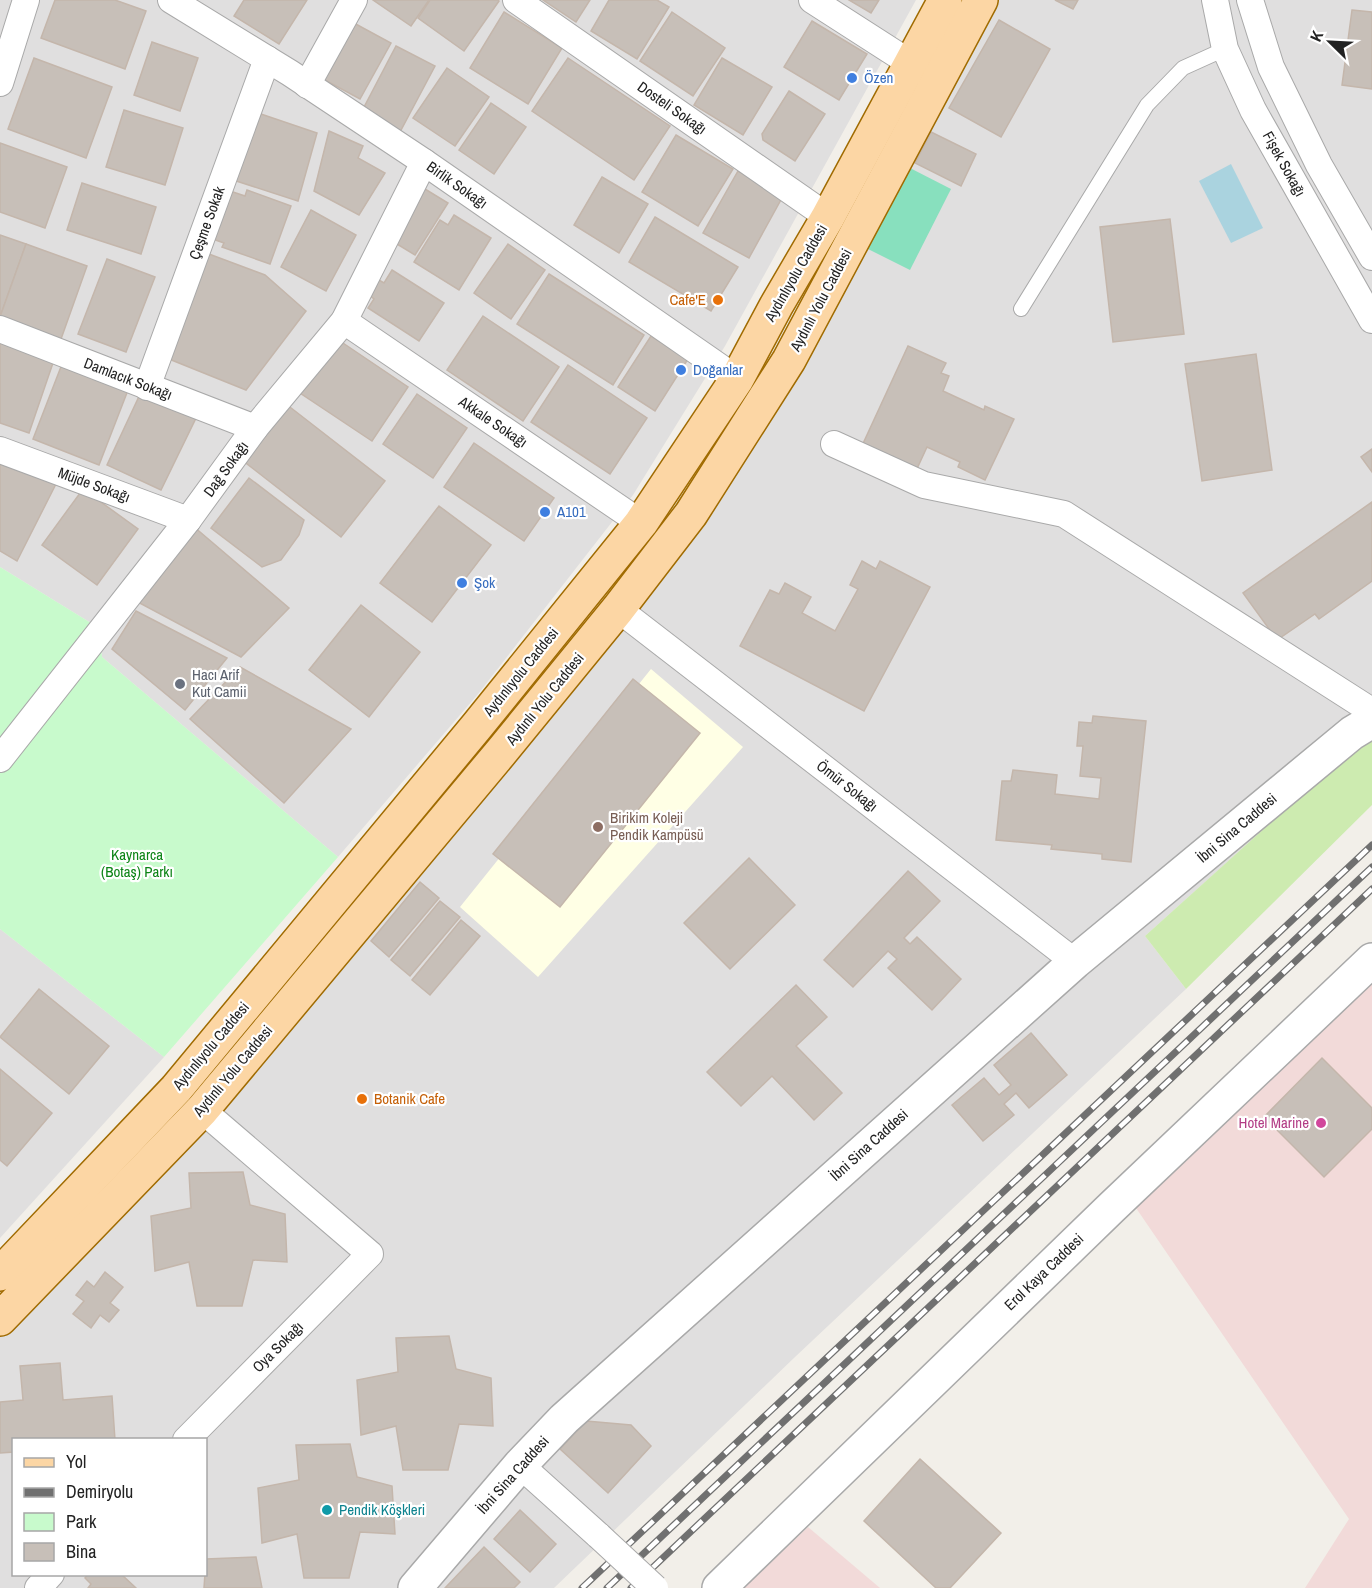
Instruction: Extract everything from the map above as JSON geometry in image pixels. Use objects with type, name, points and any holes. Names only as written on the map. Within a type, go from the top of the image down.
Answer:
[{"type":"main road","name":"Aydınlıyolu Caddesi","points":[[0,1274],[176,1089],[484,717],[641,523],[737,379],[828,217],[945,0]]},
{"type":"main road","name":"Aydınlı Yolu Caddesi","points":[[0,1319],[202,1110],[502,751],[618,609],[691,514],[789,360],[981,0]]},
{"type":"street","points":[[0,83],[26,0]]},
{"type":"street","name":"Birlik Sokağı","points":[[171,0],[308,85],[424,162],[737,379]]},
{"type":"street","points":[[308,85],[354,0]]},
{"type":"street","name":"Dosteli Sokağı","points":[[516,0],[828,217]]},
{"type":"street","points":[[812,0],[910,63]]},
{"type":"street","name":"Fişek Sokağı","points":[[1215,0],[1226,49],[1254,110],[1372,320]]},
{"type":"street","name":"Fişek Sokağı","points":[[1250,0],[1271,67],[1319,165],[1372,257]]},
{"type":"street","name":"Çeşme Sokak","points":[[147,387],[267,59]]},
{"type":"street","name":"Dağ Sokağı","points":[[0,759],[188,520],[255,428],[344,321],[424,162]]},
{"type":"street","name":"Akkale Sokağı","points":[[344,321],[641,523]]},
{"type":"street","name":"Damlacık Sokağı","points":[[0,329],[255,428]]},
{"type":"street","points":[[834,444],[924,485],[1064,514],[1367,718]]},
{"type":"street","name":"Müjde Sokağı","points":[[0,450],[188,520]]},
{"type":"street","name":"Ömür Sokağı","points":[[618,609],[1075,962]]},
{"type":"street","name":"İbni Sina Caddesi","points":[[415,1588],[520,1465],[564,1419],[1075,962],[1367,718]]},
{"type":"street","name":"Erol Kaya Caddesi","points":[[719,1588],[1103,1216],[1372,960]]},
{"type":"street","name":"Oya Sokağı","points":[[188,1438],[370,1254],[202,1110]]},
{"type":"street","points":[[520,1465],[655,1588]]},
{"type":"street","points":[[38,1588],[50,1576]]},
{"type":"lane","points":[[1021,309],[1147,105],[1183,68],[1226,49]]},
{"type":"shaded area","points":[[0,0],[916,0],[725,346],[633,495],[478,694],[338,857],[102,657],[99,628],[0,567]]},
{"type":"shaded area","points":[[994,0],[1372,0],[1372,732],[1145,936],[1186,989],[795,1357],[554,1588],[0,1588],[0,1336],[222,1102],[688,537]]},
{"type":"shaded area","name":"Birikim Koleji Pendik Kampüsü","points":[[651,669],[743,747],[538,977],[460,907]]},
{"type":"shaded area","points":[[0,929],[164,1057],[0,1238]]},
{"type":"shaded area","points":[[1372,983],[1372,1588],[1305,1588],[1349,1519],[1136,1208]]},
{"type":"shaded area","points":[[808,1527],[880,1588],[743,1588]]},
{"type":"green space","points":[[908,167],[951,189],[910,270],[866,248]]},
{"type":"green space","name":"Kaynarca (Botaş) Parkı","points":[[0,567],[99,628],[102,657],[338,857],[164,1057],[0,929]]},
{"type":"green space","points":[[1372,737],[1372,805],[1186,989],[1145,936],[1358,744]]},
{"type":"water","points":[[1231,164],[1263,228],[1231,243],[1199,181]]},
{"type":"building","points":[[55,0],[115,0],[146,11],[125,69],[41,38]]},
{"type":"building","points":[[244,0],[307,0],[279,44],[234,16]]},
{"type":"building","points":[[373,0],[429,0],[411,26]]},
{"type":"building","points":[[430,0],[499,1],[464,51],[418,18]]},
{"type":"building","points":[[543,0],[590,0],[576,22]]},
{"type":"building","points":[[609,0],[657,0],[669,7],[637,59],[591,31]]},
{"type":"building","points":[[849,0],[879,0],[871,13]]},
{"type":"building","points":[[1055,0],[1078,0],[1073,9]]},
{"type":"building","points":[[1352,10],[1372,12],[1372,89],[1342,85]]},
{"type":"building","points":[[504,12],[562,48],[528,104],[470,68]]},
{"type":"building","points":[[672,12],[725,48],[693,96],[640,61]]},
{"type":"building","points":[[999,20],[1050,49],[1001,137],[949,108]]},
{"type":"building","points":[[812,21],[867,54],[839,100],[784,67]]},
{"type":"building","points":[[352,22],[391,43],[360,99],[321,78]]},
{"type":"building","points":[[152,42],[198,58],[180,111],[134,95]]},
{"type":"building","points":[[396,46],[435,66],[400,132],[362,111]]},
{"type":"building","points":[[34,58],[112,87],[86,158],[8,129]]},
{"type":"building","points":[[568,58],[670,126],[634,180],[532,111]]},
{"type":"building","points":[[722,58],[772,87],[743,135],[694,105]]},
{"type":"building","points":[[447,68],[489,97],[455,146],[413,118]]},
{"type":"building","points":[[789,91],[825,114],[795,161],[763,140],[762,134]]},
{"type":"building","points":[[491,103],[526,127],[494,174],[459,150]]},
{"type":"building","points":[[124,110],[183,128],[165,185],[106,167]]},
{"type":"building","points":[[255,112],[317,133],[298,201],[230,179]]},
{"type":"building","points":[[329,131],[363,146],[358,158],[385,173],[359,215],[314,191]]},
{"type":"building","points":[[931,132],[976,154],[961,186],[915,163]]},
{"type":"building","points":[[676,135],[733,169],[698,226],[642,192]]},
{"type":"building","points":[[0,143],[67,167],[45,228],[0,212]]},
{"type":"building","points":[[738,171],[783,196],[749,258],[703,233]]},
{"type":"building","points":[[602,177],[648,204],[619,253],[574,225]]},
{"type":"building","points":[[82,183],[156,207],[141,254],[67,230]]},
{"type":"building","points":[[420,186],[448,203],[415,255],[387,238]]},
{"type":"building","points":[[221,188],[245,196],[247,190],[291,206],[270,264],[222,247],[224,243],[204,236]]},
{"type":"building","points":[[311,210],[356,235],[326,291],[281,267]]},
{"type":"building","points":[[454,215],[491,238],[459,290],[414,262],[440,220],[448,225]]},
{"type":"building","points":[[655,217],[738,267],[711,311],[629,262]]},
{"type":"building","points":[[1170,219],[1184,334],[1113,342],[1100,227]]},
{"type":"building","points":[[0,235],[26,244],[0,317]]},
{"type":"building","points":[[26,244],[87,266],[61,339],[0,317]]},
{"type":"building","points":[[508,244],[545,270],[511,319],[474,293]]},
{"type":"building","points":[[209,254],[265,275],[306,311],[246,390],[169,359]]},
{"type":"building","points":[[107,259],[155,277],[126,352],[78,334]]},
{"type":"building","points":[[392,270],[444,303],[419,341],[368,308],[374,299],[369,295],[379,280],[384,283]]},
{"type":"building","points":[[549,274],[644,335],[613,385],[517,324]]},
{"type":"building","points":[[483,316],[559,367],[523,421],[447,370]]},
{"type":"building","points":[[651,336],[688,359],[655,411],[618,387]]},
{"type":"building","points":[[337,339],[408,387],[372,441],[300,393]]},
{"type":"building","points":[[0,341],[54,360],[29,433],[0,423]]},
{"type":"building","points":[[908,346],[946,363],[941,373],[949,376],[943,391],[984,410],[985,406],[1014,419],[985,480],[958,467],[960,462],[927,447],[915,473],[861,448]]},
{"type":"building","points":[[1256,354],[1272,470],[1202,481],[1185,364]]},
{"type":"building","points":[[64,359],[130,385],[99,465],[33,439]]},
{"type":"building","points":[[568,365],[647,418],[610,474],[531,422]]},
{"type":"building","points":[[142,390],[197,416],[161,490],[107,465]]},
{"type":"building","points":[[417,394],[467,428],[433,478],[383,444]]},
{"type":"building","points":[[286,404],[385,481],[341,537],[242,460]]},
{"type":"building","points":[[474,443],[554,498],[524,541],[444,487]]},
{"type":"building","points":[[1372,449],[1372,472],[1361,457]]},
{"type":"building","points":[[0,458],[58,480],[17,561],[0,551]]},
{"type":"building","points":[[249,478],[304,520],[299,535],[281,560],[262,567],[211,528]]},
{"type":"building","points":[[83,489],[138,529],[97,585],[42,545]]},
{"type":"building","points":[[1372,502],[1372,581],[1319,619],[1315,614],[1277,640],[1243,593]]},
{"type":"building","points":[[439,506],[491,545],[432,622],[380,583]]},
{"type":"building","points":[[193,526],[289,608],[241,657],[134,600]]},
{"type":"building","points":[[862,561],[876,569],[880,561],[930,587],[864,711],[740,646],[770,590],[779,594],[785,583],[811,597],[802,613],[835,631],[858,589],[850,585]]},
{"type":"building","points":[[361,605],[420,652],[369,717],[309,670]]},
{"type":"building","name":"Hacı Arif Kut Camii","points":[[136,611],[227,658],[185,710],[112,649]]},
{"type":"building","points":[[240,667],[351,729],[284,803],[190,719]]},
{"type":"building","points":[[633,679],[700,733],[560,907],[493,854]]},
{"type":"building","points":[[1093,716],[1146,721],[1131,862],[1102,859],[1102,854],[1051,849],[1052,845],[996,840],[1002,781],[1011,781],[1013,770],[1057,775],[1055,794],[1099,799],[1101,778],[1080,776],[1083,746],[1077,746],[1079,722],[1092,723]]},
{"type":"building","points":[[749,858],[795,905],[730,969],[684,923]]},
{"type":"building","points":[[908,871],[940,901],[904,938],[910,944],[917,937],[961,979],[932,1010],[888,968],[897,959],[888,951],[853,987],[824,960]]},
{"type":"building","points":[[420,882],[439,898],[389,957],[371,941]]},
{"type":"building","points":[[440,901],[460,917],[410,976],[391,960]]},
{"type":"building","points":[[461,920],[480,936],[430,995],[412,980]]},
{"type":"building","points":[[796,985],[827,1017],[796,1046],[842,1093],[814,1120],[772,1076],[741,1106],[707,1072]]},
{"type":"building","points":[[39,989],[109,1046],[69,1094],[0,1037]]},
{"type":"building","points":[[1031,1033],[1067,1075],[1029,1108],[1016,1093],[1004,1104],[1014,1115],[983,1141],[952,1105],[984,1078],[999,1095],[1011,1085],[994,1065]]},
{"type":"building","name":"Hotel Marine","points":[[1322,1058],[1372,1108],[1372,1129],[1324,1177],[1264,1117]]},
{"type":"building","points":[[0,1069],[52,1113],[7,1166],[0,1160]]},
{"type":"building","points":[[243,1172],[250,1205],[285,1214],[287,1262],[253,1260],[242,1306],[197,1306],[189,1262],[155,1271],[151,1216],[191,1208],[189,1173]]},
{"type":"building","points":[[105,1272],[123,1287],[110,1303],[119,1310],[109,1322],[100,1315],[91,1328],[73,1314],[84,1301],[76,1295],[87,1281],[94,1287]]},
{"type":"building","name":"Pendik Köşkleri","points":[[449,1336],[456,1369],[491,1378],[493,1426],[459,1424],[448,1470],[403,1470],[396,1426],[361,1435],[357,1380],[398,1372],[396,1338]]},
{"type":"building","points":[[60,1363],[63,1400],[112,1396],[115,1438],[12,1438],[12,1452],[0,1453],[0,1402],[23,1400],[20,1366]]},
{"type":"building","points":[[586,1421],[631,1425],[651,1446],[608,1493],[560,1449]]},
{"type":"building","name":"Pendik Köşkleri","points":[[350,1444],[357,1477],[392,1486],[395,1534],[360,1532],[349,1578],[304,1578],[297,1534],[262,1543],[258,1488],[299,1480],[296,1445]]},
{"type":"building","points":[[920,1459],[1001,1533],[950,1588],[936,1588],[864,1521]]},
{"type":"building","points":[[520,1510],[556,1544],[530,1572],[494,1539]]},
{"type":"building","points":[[484,1547],[520,1582],[514,1588],[445,1588]]},
{"type":"building","points":[[256,1557],[262,1588],[204,1588],[207,1559]]},
{"type":"building","points":[[86,1576],[123,1576],[136,1588],[88,1588],[91,1584],[85,1578]]},
{"type":"railway","points":[[582,1588],[1372,845]]},
{"type":"railway","points":[[607,1588],[1372,867]]},
{"type":"railway","points":[[631,1588],[1372,889]]},
{"type":"place","name":"Özen","points":[[852,78]]},
{"type":"place","name":"Cafe'E","points":[[718,300]]},
{"type":"place","name":"Doğanlar","points":[[681,370]]},
{"type":"place","name":"A101","points":[[545,512]]},
{"type":"place","name":"Şok","points":[[462,583]]},
{"type":"place","name":"Hacı Arif Kut Camii","points":[[180,684]]},
{"type":"place","name":"Birikim Koleji Pendik Kampüsü","points":[[598,827]]},
{"type":"place","name":"Botanik Cafe","points":[[362,1099]]},
{"type":"place","name":"Hotel Marine","points":[[1321,1123]]},
{"type":"place","name":"Pendik Köşkleri","points":[[327,1510]]}]
